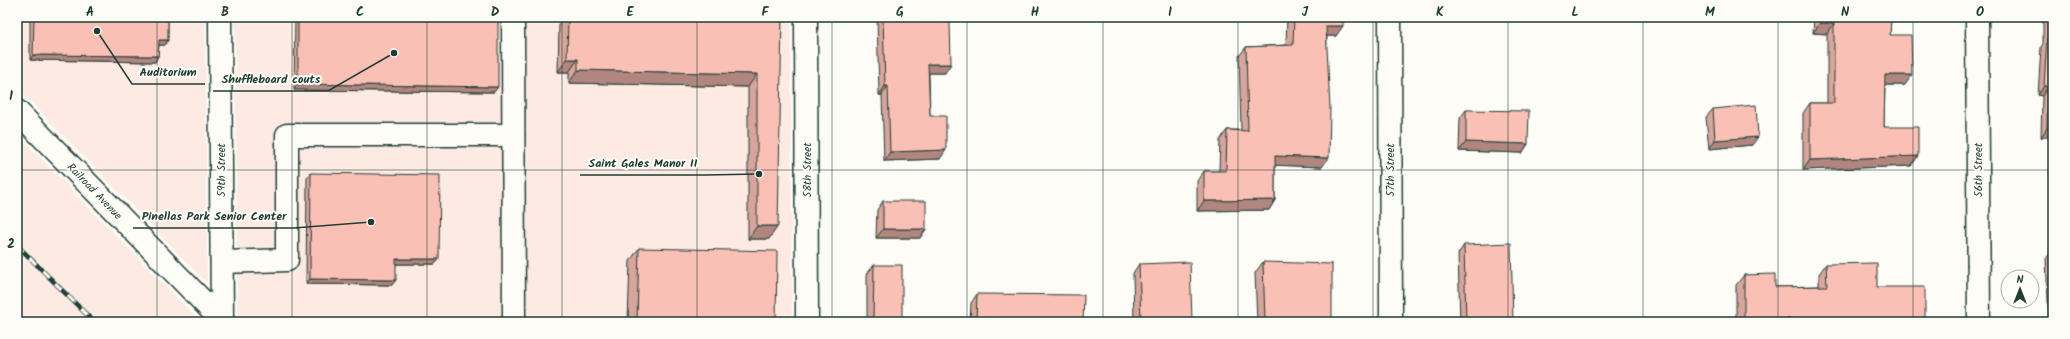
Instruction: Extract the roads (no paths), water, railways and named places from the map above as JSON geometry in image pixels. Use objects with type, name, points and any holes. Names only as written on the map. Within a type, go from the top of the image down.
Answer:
[{"type":"street","name":"59th Street","points":[[220,17],[223,322]]},
{"type":"street","points":[[513,17],[514,322]]},
{"type":"street","name":"58th Street","points":[[806,17],[807,322]]},
{"type":"street","name":"57th Street","points":[[1390,17],[1391,322]]},
{"type":"street","name":"56th Street","points":[[1978,17],[1979,322]]},
{"type":"street","name":"Railroad Avenue","points":[[17,112],[223,322]]},
{"type":"street","points":[[222,262],[287,260],[287,135],[513,135]]},
{"type":"railway","points":[[17,245],[94,322]]},
{"type":"place","name":"Auditorium","points":[[97,31]]},
{"type":"place","name":"Shuffleboard couts","points":[[394,53]]},
{"type":"place","name":"Saint Gales Manor II","points":[[759,174]]},
{"type":"place","name":"Pinellas Park Senior Center","points":[[371,222]]}]
